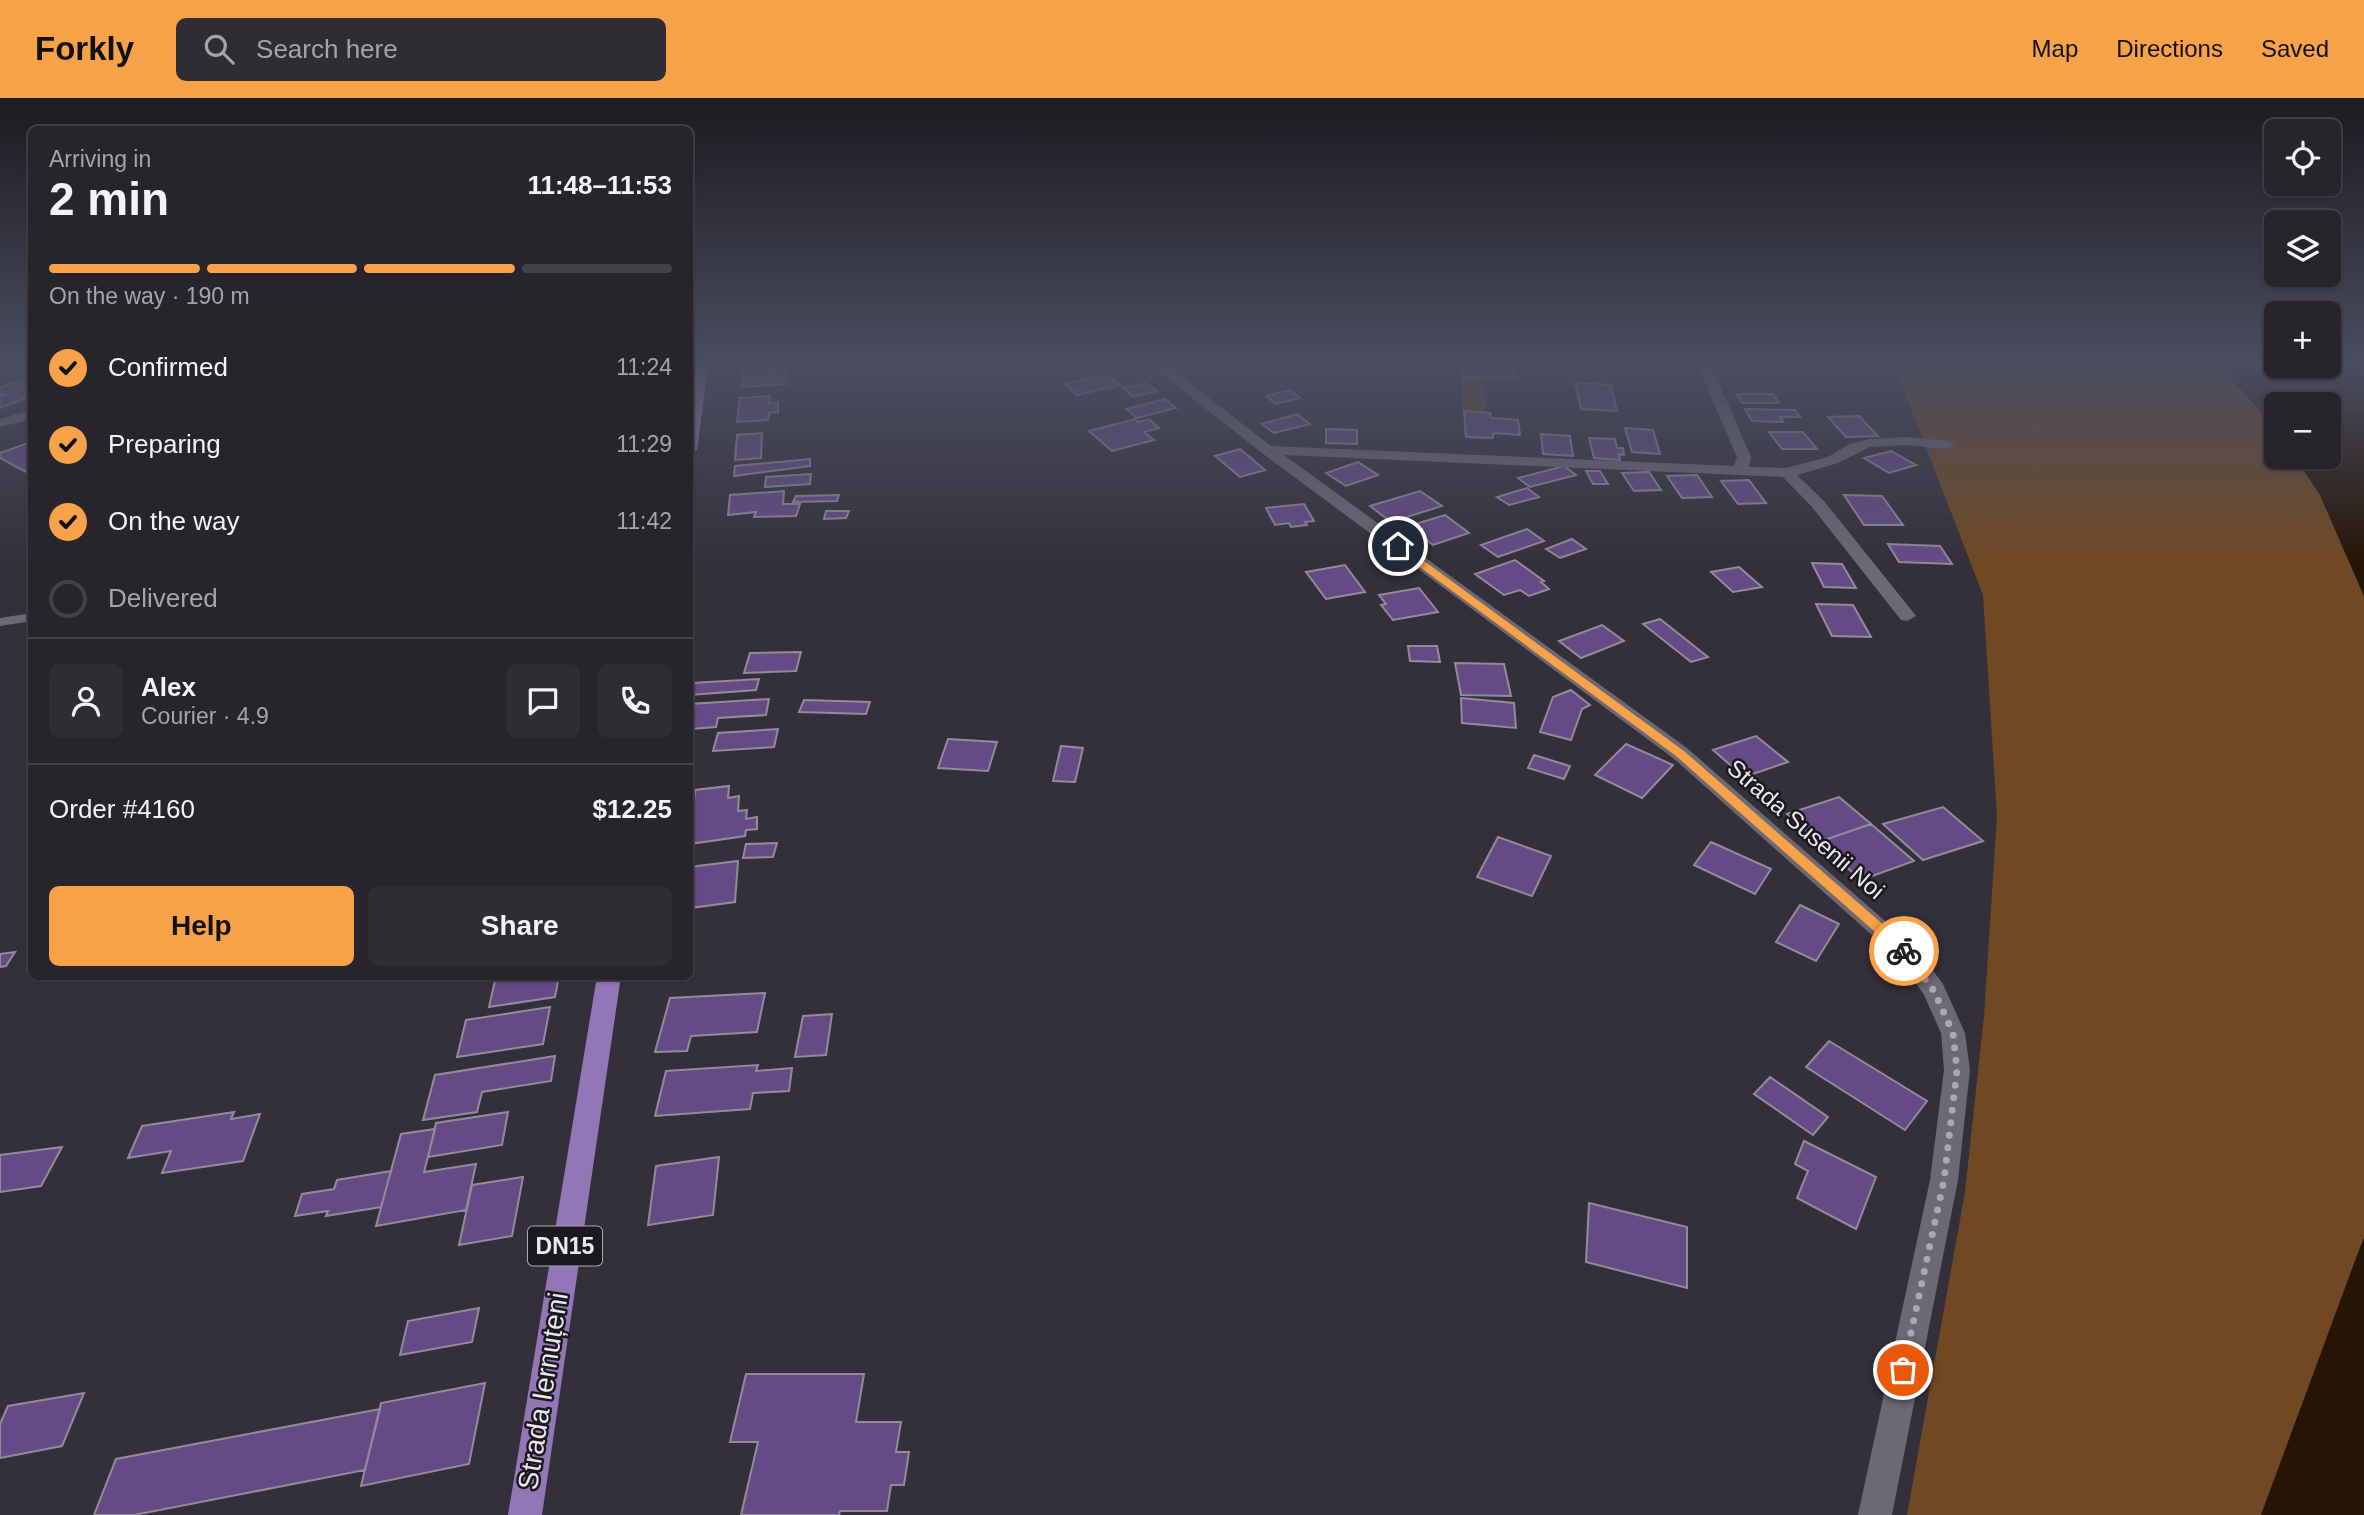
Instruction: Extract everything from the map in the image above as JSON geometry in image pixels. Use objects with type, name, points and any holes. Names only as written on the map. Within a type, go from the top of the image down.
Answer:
[{"type":"main road","name":"Strada Iernuțeni","points":[[525,1515],[608,980]]},
{"type":"street","name":"Strada Susenii Noi","points":[[1245,433],[1680,753],[1908,954],[1934,991],[1953,1033],[1957,1070],[1944,1180],[1875,1515]]},
{"type":"street","points":[[1734,433],[1744,457],[1740,472]]},
{"type":"street","points":[[1267,450],[1787,473],[1833,460],[1855,447],[1870,443],[1906,441],[1948,445]]},
{"type":"street","points":[[1787,473],[1818,504],[1906,616]]},
{"type":"lane","points":[[0,622],[28,618]]},
{"type":"shaded area","points":[[1921,433],[2264,433],[2264,469],[2303,469],[2320,495],[2364,596],[2364,1238],[2261,1515],[1907,1515],[1965,1192],[1984,1016],[1997,816],[1983,595]]},
{"type":"shaded area","points":[[2341,433],[2364,433],[2364,596],[2320,495],[2303,469],[2341,469]]},
{"type":"shaded area","points":[[2364,1238],[2364,1515],[2261,1515],[2359,1250]]},
{"type":"building","points":[[762,433],[761,458],[735,460],[737,435]]},
{"type":"building","points":[[1091,433],[1145,433],[1154,440],[1112,451]]},
{"type":"building","points":[[1326,433],[1357,433],[1357,444],[1326,443]]},
{"type":"building","points":[[1466,433],[1493,433],[1493,438],[1466,437]]},
{"type":"building","points":[[1626,433],[1654,433],[1660,454],[1632,452]]},
{"type":"building","points":[[1770,433],[1804,433],[1817,449],[1782,449]]},
{"type":"building","points":[[1843,433],[1875,433],[1878,436],[1846,437]]},
{"type":"building","points":[[1541,434],[1570,436],[1573,456],[1543,454]]},
{"type":"building","points":[[1589,438],[1615,439],[1617,448],[1623,448],[1624,455],[1619,454],[1620,460],[1594,458]]},
{"type":"building","points":[[28,445],[28,473],[0,458],[0,453]]},
{"type":"building","points":[[1240,449],[1265,470],[1240,477],[1215,456]]},
{"type":"building","points":[[1891,451],[1916,465],[1889,473],[1864,458]]},
{"type":"building","points":[[810,459],[810,466],[734,476],[735,466]]},
{"type":"building","points":[[1358,462],[1378,475],[1346,486],[1326,473]]},
{"type":"building","points":[[1564,466],[1576,475],[1530,487],[1518,478]]},
{"type":"building","points":[[1586,471],[1600,471],[1608,484],[1593,484]]},
{"type":"building","points":[[1649,472],[1661,490],[1634,491],[1622,473]]},
{"type":"building","points":[[811,474],[810,484],[765,487],[766,477]]},
{"type":"building","points":[[1697,475],[1712,497],[1682,498],[1667,476]]},
{"type":"building","points":[[1749,480],[1766,503],[1738,504],[1721,481]]},
{"type":"building","points":[[1527,488],[1539,497],[1509,505],[1497,497]]},
{"type":"building","points":[[784,491],[783,504],[800,504],[796,516],[754,517],[756,512],[728,515],[730,495]]},
{"type":"building","points":[[1420,491],[1442,506],[1391,522],[1370,506]]},
{"type":"building","points":[[839,495],[837,501],[793,502],[796,496]]},
{"type":"building","points":[[1844,495],[1882,496],[1903,525],[1864,525]]},
{"type":"building","points":[[1304,504],[1314,521],[1305,522],[1307,525],[1291,527],[1289,523],[1275,525],[1266,508]]},
{"type":"building","points":[[826,511],[849,511],[846,518],[824,519]]},
{"type":"building","points":[[1445,515],[1469,533],[1433,545],[1409,526]]},
{"type":"building","points":[[1527,529],[1544,541],[1498,557],[1481,545]]},
{"type":"building","points":[[1572,539],[1586,549],[1560,558],[1546,549]]},
{"type":"building","points":[[1888,544],[1940,546],[1952,564],[1899,562]]},
{"type":"building","points":[[1515,560],[1544,581],[1541,582],[1549,589],[1529,596],[1520,590],[1504,595],[1475,574]]},
{"type":"building","points":[[1812,563],[1842,564],[1856,588],[1824,587]]},
{"type":"building","points":[[1345,565],[1365,592],[1326,599],[1306,572]]},
{"type":"building","points":[[1739,567],[1762,587],[1733,592],[1711,572]]},
{"type":"building","points":[[1419,588],[1438,612],[1393,620],[1381,605],[1386,604],[1379,595]]},
{"type":"building","points":[[1816,604],[1853,605],[1871,637],[1832,636]]},
{"type":"building","points":[[1660,619],[1708,657],[1691,662],[1643,624]]},
{"type":"building","points":[[1602,625],[1624,641],[1581,658],[1559,641]]},
{"type":"building","points":[[1408,646],[1437,646],[1440,662],[1410,661]]},
{"type":"building","points":[[801,652],[796,671],[744,673],[750,653]]},
{"type":"building","points":[[1455,663],[1504,664],[1511,696],[1461,695]]},
{"type":"building","points":[[759,679],[756,690],[693,695],[693,683]]},
{"type":"building","points":[[1571,690],[1590,705],[1582,709],[1571,740],[1540,732],[1553,697]]},
{"type":"building","points":[[1461,698],[1514,703],[1516,728],[1462,723]]},
{"type":"building","points":[[769,699],[766,715],[718,718],[716,727],[693,729],[693,704]]},
{"type":"building","points":[[804,700],[870,702],[866,714],[799,712]]},
{"type":"building","points":[[778,729],[774,747],[713,751],[718,733]]},
{"type":"building","points":[[1756,736],[1788,762],[1744,777],[1713,750]]},
{"type":"building","points":[[948,739],[997,742],[988,771],[938,768]]},
{"type":"building","points":[[1626,744],[1673,765],[1642,798],[1595,775]]},
{"type":"building","points":[[1061,746],[1083,748],[1075,782],[1053,781]]},
{"type":"building","points":[[1534,755],[1570,766],[1564,779],[1528,768]]},
{"type":"building","points":[[729,786],[728,798],[739,796],[738,811],[747,810],[746,819],[757,817],[757,829],[746,830],[745,836],[693,844],[695,790]]},
{"type":"building","points":[[1839,797],[1871,824],[1819,842],[1787,814]]},
{"type":"building","points":[[1943,807],[1983,841],[1923,860],[1883,824]]},
{"type":"building","points":[[1871,824],[1914,861],[1861,880],[1819,842]]},
{"type":"building","points":[[1498,837],[1551,856],[1532,896],[1477,877]]},
{"type":"building","points":[[1711,842],[1771,869],[1755,894],[1694,865]]},
{"type":"building","points":[[777,843],[773,857],[743,858],[746,844]]},
{"type":"building","points":[[738,861],[735,902],[693,908],[693,867]]},
{"type":"building","points":[[1800,905],[1839,924],[1816,961],[1776,942]]},
{"type":"building","points":[[15,952],[6,966],[0,967],[0,954]]},
{"type":"building","points":[[495,980],[558,980],[555,997],[489,1007]]},
{"type":"building","points":[[765,993],[757,1032],[691,1036],[687,1051],[655,1052],[670,998]]},
{"type":"building","points":[[550,1007],[543,1044],[457,1057],[466,1020]]},
{"type":"building","points":[[832,1014],[826,1055],[795,1057],[803,1016]]},
{"type":"building","points":[[1829,1041],[1927,1101],[1905,1130],[1806,1067]]},
{"type":"building","points":[[555,1056],[551,1081],[482,1092],[477,1112],[423,1120],[435,1075]]},
{"type":"building","points":[[758,1065],[756,1071],[792,1068],[789,1091],[753,1093],[750,1109],[655,1116],[666,1071]]},
{"type":"building","points":[[1770,1077],[1828,1117],[1813,1135],[1754,1094]]},
{"type":"building","points":[[234,1112],[231,1119],[260,1114],[243,1161],[162,1173],[171,1151],[128,1158],[142,1126]]},
{"type":"building","points":[[508,1112],[502,1145],[428,1157],[436,1123]]},
{"type":"building","points":[[435,1129],[424,1172],[476,1164],[466,1210],[376,1226],[401,1134]]},
{"type":"building","points":[[1804,1141],[1876,1177],[1856,1229],[1797,1198],[1808,1171],[1795,1164]]},
{"type":"building","points":[[62,1147],[41,1186],[0,1192],[0,1155]]},
{"type":"building","points":[[719,1157],[713,1215],[648,1225],[656,1166]]},
{"type":"building","points":[[391,1171],[381,1207],[326,1216],[328,1211],[295,1216],[302,1194],[334,1189],[337,1180]]},
{"type":"building","points":[[523,1177],[512,1236],[459,1245],[472,1185]]},
{"type":"building","points":[[1589,1203],[1687,1227],[1687,1288],[1586,1262]]},
{"type":"building","points":[[479,1308],[472,1342],[400,1355],[408,1321]]},
{"type":"building","points":[[746,1374],[864,1374],[856,1422],[901,1422],[896,1452],[909,1452],[904,1485],[891,1485],[887,1511],[840,1511],[839,1515],[741,1515],[758,1442],[730,1442]]},
{"type":"building","points":[[485,1383],[469,1464],[361,1486],[381,1403]]},
{"type":"building","points":[[84,1393],[62,1446],[0,1458],[0,1424],[8,1406]]},
{"type":"building","points":[[380,1409],[365,1470],[134,1515],[94,1515],[116,1459]]},
{"type":"way so far","points":[[1903,1370],[1944,1180],[1957,1070],[1953,1033],[1934,991],[1904,951]]},
{"type":"route","points":[[1398,546],[1680,753],[1904,951]]}]
